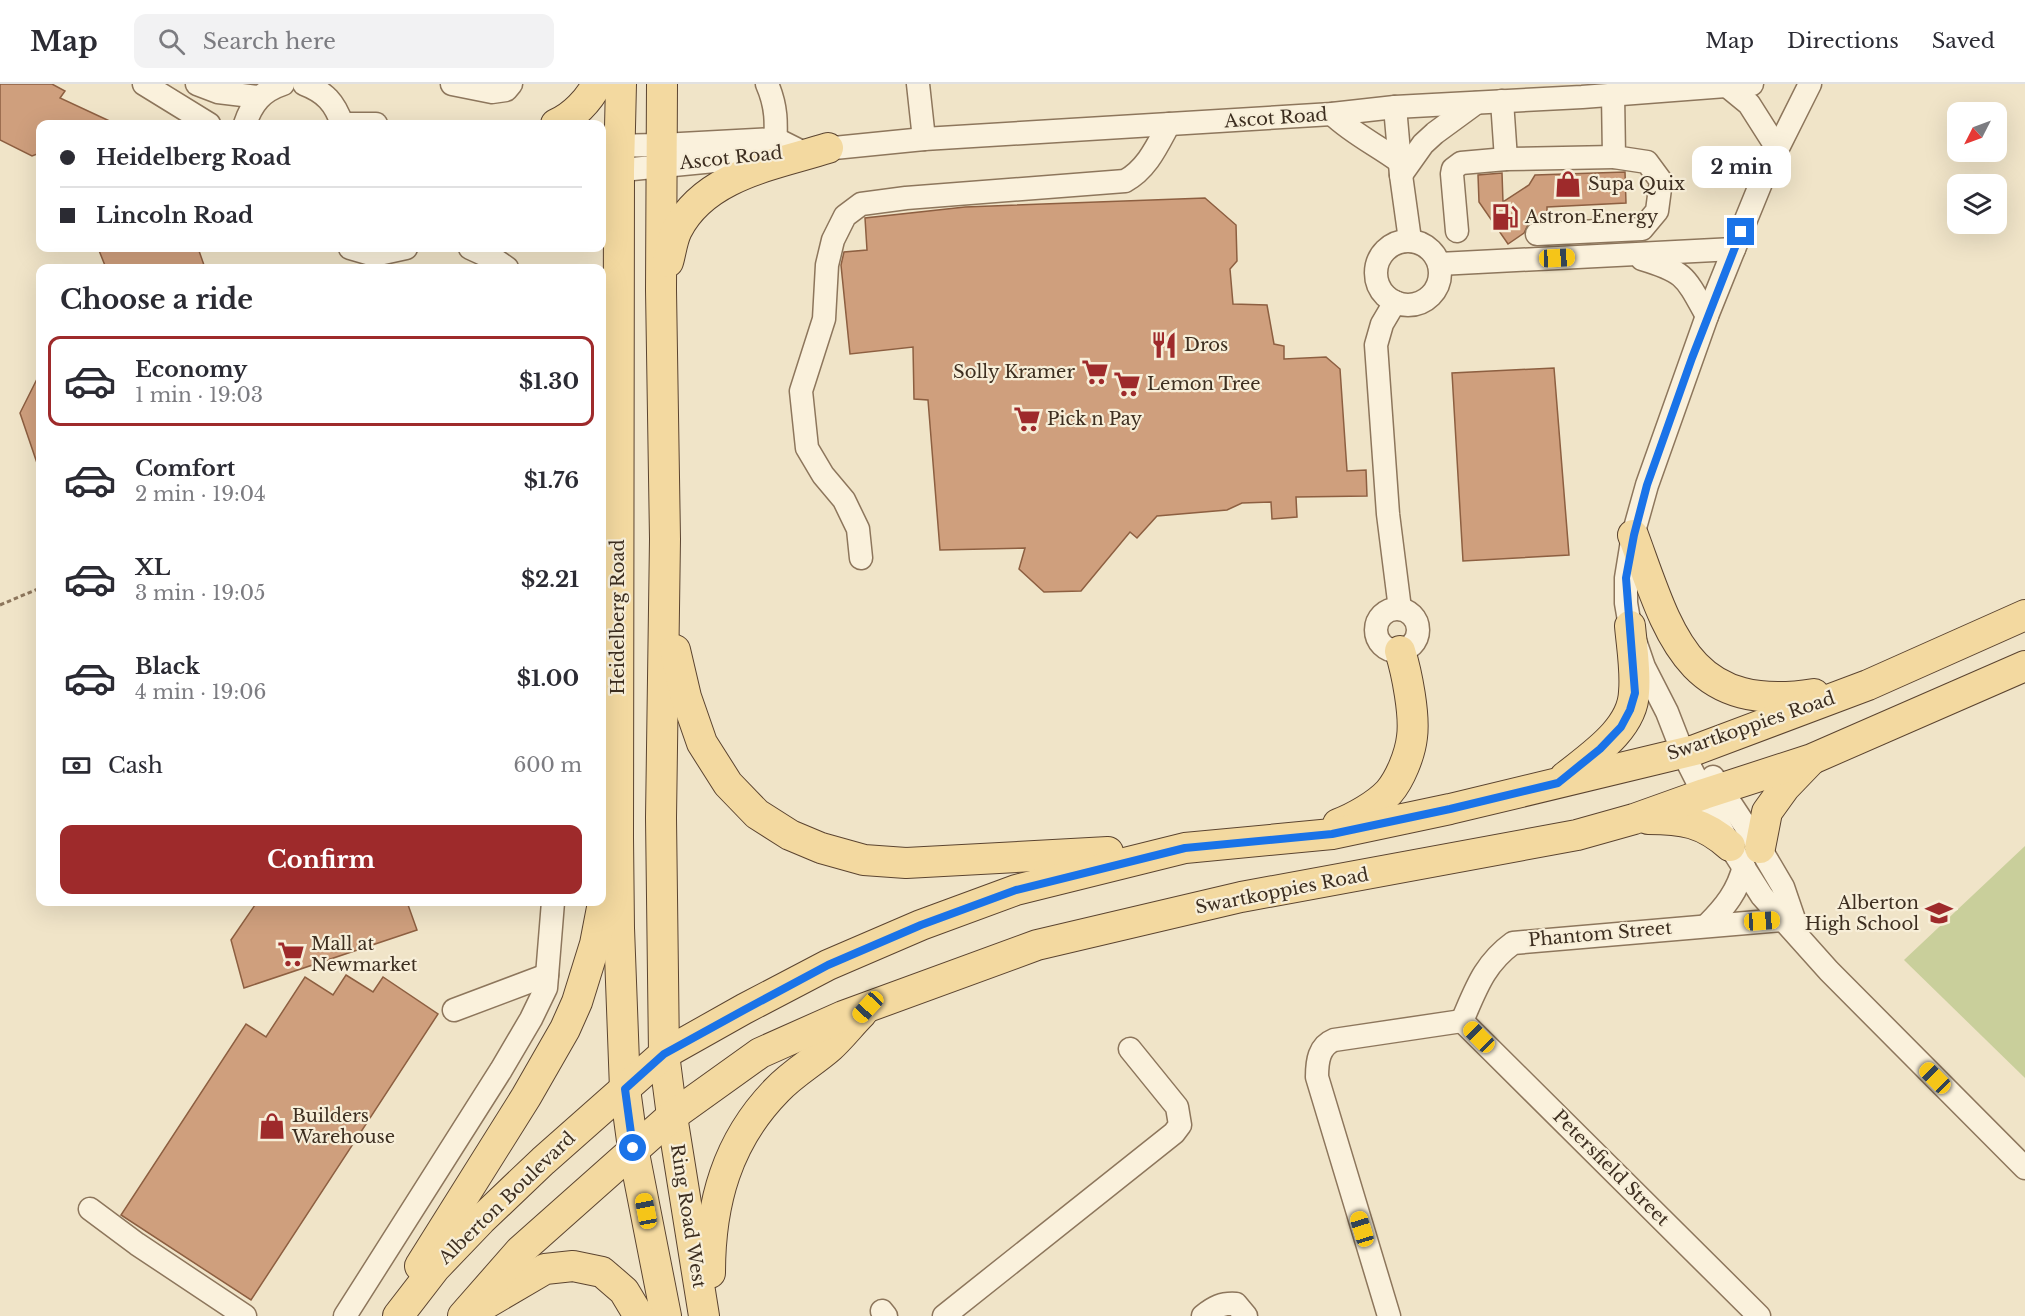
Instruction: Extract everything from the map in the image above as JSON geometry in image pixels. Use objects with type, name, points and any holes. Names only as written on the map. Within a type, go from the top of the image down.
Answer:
[{"type":"main road","points":[[562,120],[575,112],[597,84]]},
{"type":"main road","name":"Heidelberg Road","points":[[621,84],[610,159],[619,420],[619,928],[625,1089],[633,1148]]},
{"type":"main road","points":[[662,84],[661,290],[664,595],[661,829],[664,1054],[672,1116]]},
{"type":"main road","points":[[661,290],[676,232],[686,216],[702,200],[737,176],[814,150]]},
{"type":"main road","points":[[606,308],[619,420]]},
{"type":"main road","points":[[1634,535],[1661,610],[1676,638],[1688,658],[1701,672],[1718,683],[1737,693],[1772,698],[1794,697],[1868,685]]},
{"type":"main road","points":[[664,595],[686,697],[702,743],[728,784],[757,814],[790,835],[821,848],[864,860],[906,863],[1185,848]]},
{"type":"main road","name":"Swartkoppies Road","points":[[625,1089],[664,1054],[828,965],[921,925],[1016,890],[1185,848],[1332,834],[1439,812],[1689,751],[1868,685],[2025,615]]},
{"type":"main road","points":[[1558,783],[1600,749],[1621,727],[1630,710],[1635,693],[1630,626]]},
{"type":"main road","points":[[1295,837],[1342,822],[1371,806],[1389,792],[1407,758],[1412,736],[1409,692],[1400,651]]},
{"type":"main road","name":"Swartkoppies Road","points":[[633,1148],[672,1116],[760,1053],[868,1007],[1037,945],[1241,897],[1577,835],[1635,819],[1812,759],[2025,666]]},
{"type":"main road","points":[[1635,819],[1673,819],[1694,824],[1714,831],[1745,853],[1767,812],[1785,787],[1812,759]]},
{"type":"main road","points":[[606,888],[618,838]]},
{"type":"main road","points":[[396,1316],[422,1262],[526,1097],[565,1029],[577,1002],[595,944],[602,906]]},
{"type":"main road","points":[[710,1316],[712,1222],[722,1178],[737,1146],[757,1113],[778,1089],[800,1068],[830,1047],[868,1007]]},
{"type":"main road","name":"Alberton Boulevard","points":[[396,1316],[435,1268],[481,1220],[543,1161],[625,1089]]},
{"type":"main road","name":"Ring Road West","points":[[672,1116],[704,1316]]},
{"type":"main road","points":[[465,1316],[520,1251],[633,1148]]},
{"type":"main road","points":[[633,1148],[666,1316]]},
{"type":"main road","points":[[465,1316],[545,1269],[573,1266],[602,1272],[624,1291],[639,1316]]},
{"type":"street","points":[[144,84],[202,120]]},
{"type":"street","points":[[197,84],[218,92],[258,97]]},
{"type":"street","points":[[246,120],[249,110],[258,97],[271,88],[283,84]]},
{"type":"street","points":[[452,84],[492,92],[506,90],[511,84]]},
{"type":"street","points":[[767,84],[774,103],[777,122],[776,147]]},
{"type":"street","points":[[918,84],[924,139]]},
{"type":"street","name":"Ascot Road","points":[[610,159],[776,147],[814,150],[924,139],[1332,114],[1395,107],[1502,101],[1582,90],[1613,94],[1752,84]]},
{"type":"street","points":[[1810,84],[1777,148],[1734,249],[1707,316],[1647,485],[1626,578],[1626,603],[1630,626],[1644,667],[1666,712],[1745,853],[1783,887],[1787,918],[1802,941],[1871,1015],[2025,1168]]},
{"type":"street","points":[[314,86],[329,99],[340,120]]},
{"type":"street","points":[[1727,86],[1749,104],[1777,148]]},
{"type":"street","points":[[1613,94],[1614,157]]},
{"type":"street","points":[[1502,101],[1506,159]]},
{"type":"street","points":[[1401,169],[1429,139],[1478,102]]},
{"type":"street","points":[[1395,107],[1410,240]]},
{"type":"street","points":[[1332,114],[1356,135],[1385,151],[1401,169]]},
{"type":"street","points":[[861,558],[858,528],[844,500],[823,475],[807,448],[801,391],[824,319],[827,265],[833,240],[845,216],[861,204],[906,198],[1125,181],[1145,166],[1169,124]]},
{"type":"street","points":[[1457,231],[1452,174],[1461,163],[1506,159],[1614,157],[1647,162],[1661,181],[1657,211],[1642,229],[1537,234]]},
{"type":"street","points":[[1410,240],[1429,249],[1439,264],[1440,279],[1436,289],[1429,298],[1416,305],[1395,302],[1382,292],[1375,272],[1382,253],[1400,241],[1410,240]]},
{"type":"street","points":[[1439,264],[1734,249]]},
{"type":"street","points":[[364,252],[374,255],[388,252]]},
{"type":"street","points":[[479,252],[501,264]]},
{"type":"street","points":[[1628,255],[1671,268],[1681,275],[1707,316]]},
{"type":"street","points":[[1395,302],[1382,324],[1376,345],[1388,514],[1400,609]]},
{"type":"street","points":[[1400,609],[1415,619],[1418,630],[1418,636],[1411,646],[1400,651],[1386,648],[1379,640],[1376,631],[1383,615],[1391,610],[1400,609]]},
{"type":"street","points":[[1707,925],[1734,895],[1740,880],[1745,853]]},
{"type":"street","points":[[345,1316],[531,1019],[546,988],[554,906]]},
{"type":"street","name":"Phantom Street","points":[[1462,1021],[1483,973],[1498,954],[1513,943],[1787,918]]},
{"type":"street","points":[[454,1010],[547,975]]},
{"type":"street","points":[[1389,1316],[1317,1077],[1317,1062],[1321,1050],[1328,1042],[1334,1040],[1462,1021]]},
{"type":"street","name":"Petersfield Street","points":[[1462,1021],[1759,1316]]},
{"type":"street","points":[[944,1316],[1174,1133],[1180,1125],[1177,1107],[1130,1049]]},
{"type":"street","points":[[90,1209],[137,1244],[245,1316]]},
{"type":"street","points":[[1203,1316],[1219,1305],[1226,1304],[1236,1304],[1246,1316]]},
{"type":"path","points":[[0,605],[36,590]]},
{"type":"green space","points":[[2025,846],[2025,1078],[1904,960]]},
{"type":"building","points":[[0,84],[52,84],[65,91],[60,98],[107,120],[36,120],[36,154],[32,156],[0,140]]},
{"type":"building","points":[[1625,172],[1626,203],[1547,207],[1547,217],[1529,223],[1524,233],[1508,244],[1479,202],[1478,175],[1502,173],[1503,202],[1529,185],[1535,175]]},
{"type":"building","name":"Lemon Tree","points":[[1205,198],[1236,225],[1237,261],[1230,269],[1233,304],[1267,305],[1274,344],[1284,346],[1284,359],[1326,357],[1340,369],[1347,471],[1366,470],[1367,496],[1296,497],[1297,517],[1272,519],[1271,502],[1242,503],[1227,510],[1157,516],[1137,538],[1130,532],[1081,591],[1044,592],[1019,569],[1025,548],[940,550],[928,400],[914,399],[913,347],[850,354],[841,265],[844,252],[867,250],[865,218],[965,207]]},
{"type":"building","points":[[100,252],[199,252],[204,264],[104,264]]},
{"type":"building","points":[[1554,368],[1569,555],[1463,561],[1452,373]]},
{"type":"building","points":[[36,381],[36,460],[20,413]]},
{"type":"building","name":"Mall at Newmarket","points":[[254,906],[408,906],[417,930],[244,988],[231,940]]},
{"type":"building","name":"Builders Warehouse","points":[[346,975],[373,992],[383,977],[438,1014],[251,1300],[121,1215],[246,1024],[266,1037],[305,977],[333,995]]},
{"type":"place","name":"Supa Quix","points":[[1568,184]]},
{"type":"place","name":"Astron Energy","points":[[1505,217]]},
{"type":"place","name":"Dros","points":[[1164,345]]},
{"type":"place","name":"Solly Kramer","points":[[1095,372]]},
{"type":"place","name":"Lemon Tree","points":[[1127,384]]},
{"type":"place","name":"Pick n Pay","points":[[1027,419]]},
{"type":"place","name":"Alberton High School","points":[[1939,913]]},
{"type":"place","name":"Mall at Newmarket","points":[[291,954]]},
{"type":"place","name":"Builders Warehouse","points":[[272,1126]]},
{"type":"route","points":[[633,1148],[625,1089],[664,1054],[828,965],[921,925],[1016,890],[1185,848],[1332,834],[1558,783],[1600,749],[1621,727],[1630,710],[1635,693],[1626,603],[1626,578],[1638,518],[1647,485],[1707,316],[1741,232]]}]
